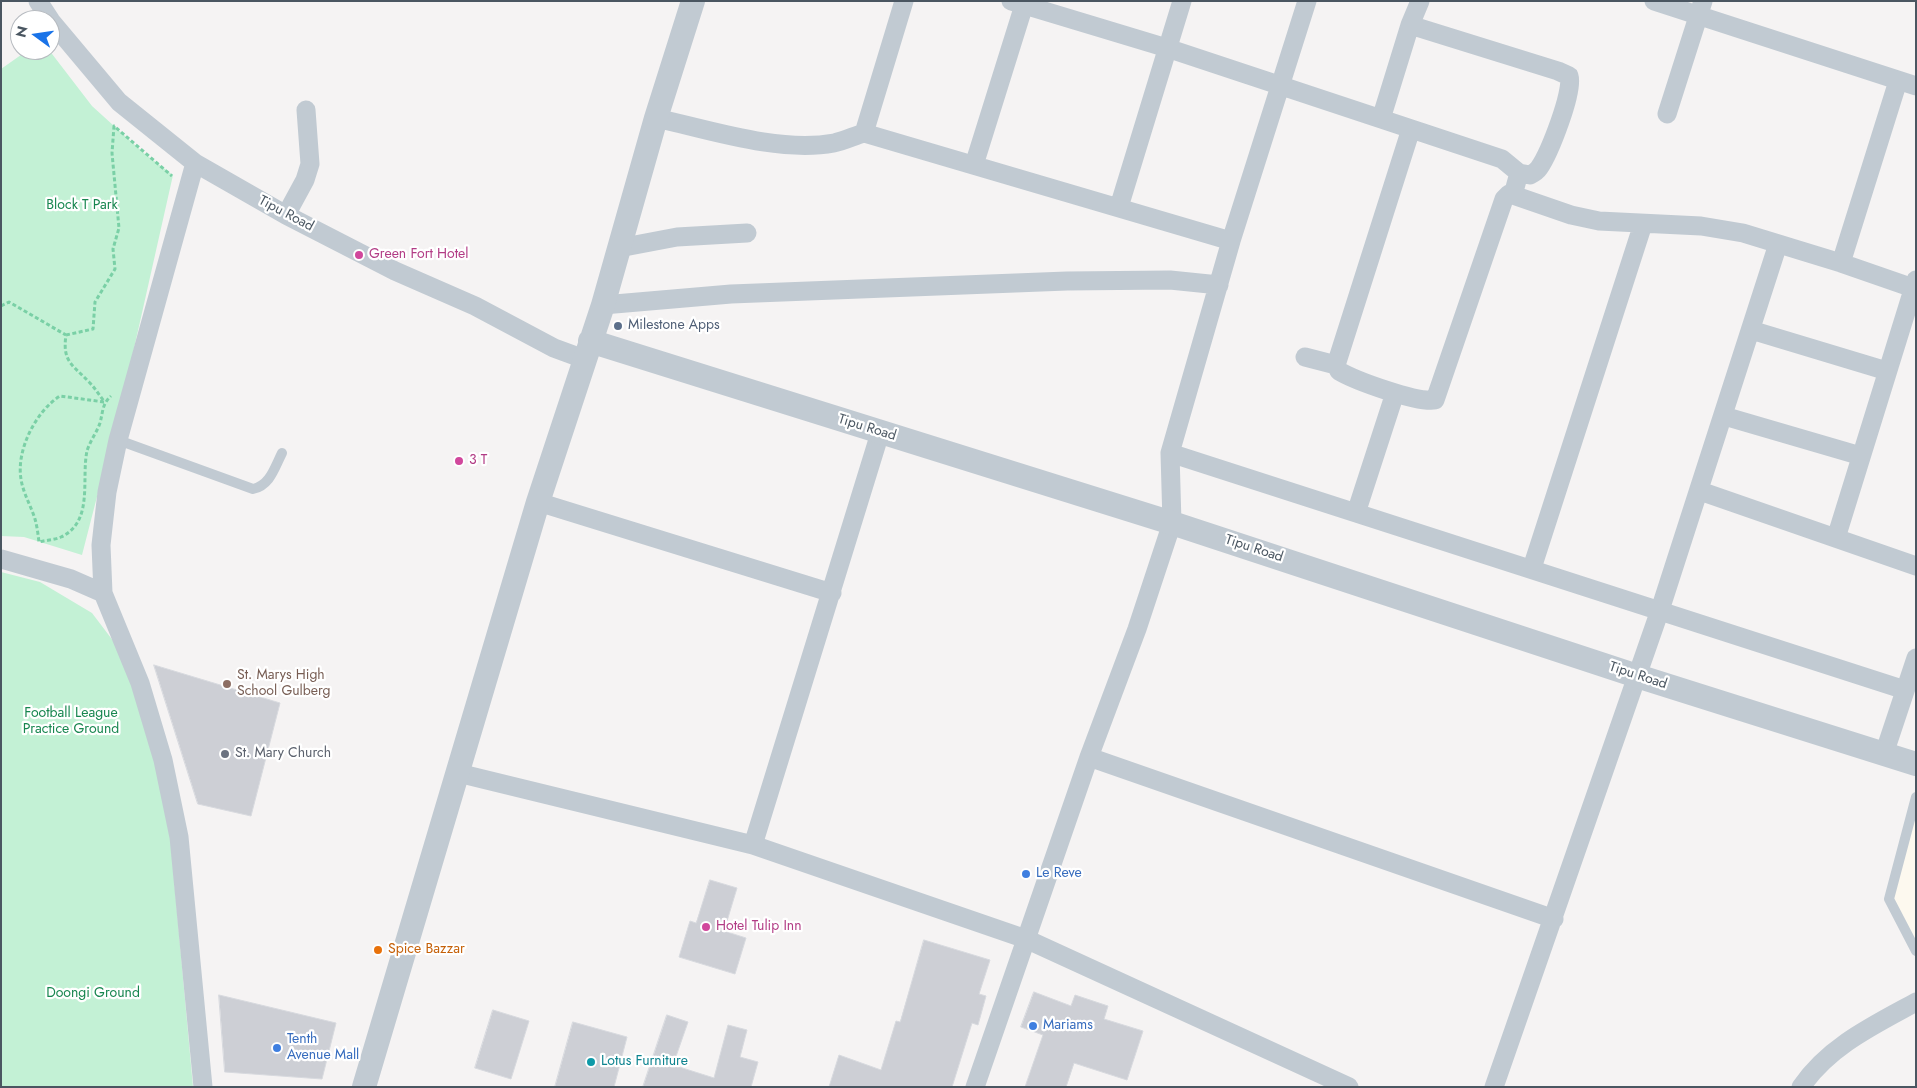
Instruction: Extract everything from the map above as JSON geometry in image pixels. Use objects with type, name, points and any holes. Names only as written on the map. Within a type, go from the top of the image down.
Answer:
[{"type":"street","name":"Tipu Road","points":[[38,1],[52,21],[119,102],[195,163],[286,216],[395,271],[475,306],[554,348],[587,350],[880,433],[1172,522],[1637,676],[1916,764]]},
{"type":"street","points":[[364,1087],[538,502],[603,304],[656,118],[693,1]]},
{"type":"street","points":[[864,133],[904,1]]},
{"type":"street","points":[[1119,207],[1182,1]]},
{"type":"street","points":[[975,1087],[1089,757],[1137,629],[1172,522],[1170,453],[1231,240],[1307,1]]},
{"type":"street","points":[[1381,119],[1410,25],[1420,1]]},
{"type":"street","points":[[1654,1],[1701,8],[1907,84],[1841,263]]},
{"type":"street","points":[[974,165],[1017,3],[1046,6],[1167,48],[1502,158],[1520,174],[1530,175],[1538,170],[1544,161],[1566,102],[1571,82],[1569,76],[1410,25]]},
{"type":"street","points":[[1667,114],[1701,8]]},
{"type":"street","points":[[286,216],[305,180],[310,164],[306,110]]},
{"type":"street","points":[[656,118],[748,138],[795,145],[834,142],[864,133],[1231,240]]},
{"type":"street","points":[[1336,366],[1411,129]]},
{"type":"street","points":[[195,163],[118,440],[107,492],[101,545],[103,593],[140,683],[163,760],[179,837],[203,1087]]},
{"type":"street","points":[[1513,195],[1520,174]]},
{"type":"street","points":[[1305,357],[1336,366],[1339,371],[1346,375],[1396,393],[1428,401],[1435,400],[1504,199],[1509,194],[1571,215],[1599,221],[1701,226],[1742,233],[1915,285],[1836,538]]},
{"type":"street","points":[[1532,568],[1643,224]]},
{"type":"street","points":[[619,248],[677,237],[747,233]]},
{"type":"street","points":[[1494,1087],[1660,610],[1700,491],[1778,244]]},
{"type":"street","points":[[603,304],[731,294],[1067,280],[1170,280],[1218,285]]},
{"type":"street","points":[[1751,330],[1888,372]]},
{"type":"street","points":[[1356,514],[1396,393]]},
{"type":"street","points":[[1724,416],[1861,456]]},
{"type":"street","points":[[753,845],[880,433]]},
{"type":"street","points":[[1170,453],[1356,514],[1532,568],[1905,690]]},
{"type":"street","points":[[1700,491],[1916,566]]},
{"type":"street","points":[[538,502],[832,593]]},
{"type":"street","points":[[1,559],[71,579],[103,593]]},
{"type":"street","points":[[1884,754],[1916,658]]},
{"type":"street","points":[[1089,757],[1554,919]]},
{"type":"street","points":[[458,773],[753,845],[1026,939],[1349,1087]]},
{"type":"street","points":[[1801,1087],[1810,1073],[1846,1041],[1916,1002]]},
{"type":"lane","points":[[118,440],[253,489],[263,487],[269,480],[282,454]]},
{"type":"lane","points":[[1916,797],[1889,899],[1916,951]]},
{"type":"path","points":[[1,306],[9,302],[66,335],[93,329],[95,302],[115,268],[113,249],[119,228],[112,153],[114,126],[172,175],[170,184]]},
{"type":"path","points":[[66,335],[64,350],[73,368],[89,382],[104,402],[99,425],[88,448],[85,468],[85,506],[76,527],[61,537],[39,542],[35,519],[20,479],[22,460],[28,437],[49,403],[60,396],[104,402]]},
{"type":"shaded area","points":[[1916,812],[1916,953],[1889,899]]},
{"type":"green space","name":"Block T Park","points":[[14,60],[57,60],[92,106],[146,155],[173,175],[126,384],[82,555],[24,537],[1,536],[1,69]]},
{"type":"green space","name":"Doongi Ground","points":[[1,572],[40,582],[92,613],[133,667],[167,802],[193,1087],[1,1087]]},
{"type":"building","name":"St. Mary Church","points":[[154,665],[280,703],[251,816],[198,804]]},
{"type":"building","name":"Hotel Tulip Inn","points":[[710,880],[737,888],[724,931],[746,938],[735,974],[679,957],[690,921],[696,923]]},
{"type":"building","points":[[924,940],[990,960],[979,994],[986,996],[978,1025],[972,1023],[952,1087],[829,1087],[839,1055],[881,1070],[896,1021],[900,1022]]},
{"type":"building","points":[[1034,992],[1071,1006],[1075,995],[1108,1006],[1104,1019],[1143,1031],[1127,1080],[1074,1063],[1066,1087],[1025,1087],[1043,1035],[1021,1027]]},
{"type":"building","name":"Tenth Avenue Mall","points":[[219,995],[336,1023],[322,1079],[225,1072]]},
{"type":"building","points":[[493,1010],[529,1021],[511,1079],[475,1068]]},
{"type":"building","points":[[667,1015],[688,1022],[673,1065],[714,1078],[728,1025],[747,1030],[740,1057],[758,1062],[751,1087],[643,1087]]},
{"type":"building","name":"Lotus Furniture","points":[[573,1022],[627,1037],[614,1087],[555,1087]]},
{"type":"place","name":"Green Fort Hotel","points":[[359,255]]},
{"type":"place","name":"Milestone Apps","points":[[618,326]]},
{"type":"place","name":"3 T","points":[[459,461]]},
{"type":"place","name":"St. Marys High School Gulberg","points":[[227,684]]},
{"type":"place","name":"St. Mary Church","points":[[225,754]]},
{"type":"place","name":"Le Reve","points":[[1026,874]]},
{"type":"place","name":"Hotel Tulip Inn","points":[[706,927]]},
{"type":"place","name":"Spice Bazzar","points":[[378,950]]},
{"type":"place","name":"Mariams","points":[[1033,1026]]},
{"type":"place","name":"Tenth Avenue Mall","points":[[277,1048]]},
{"type":"place","name":"Lotus Furniture","points":[[591,1062]]},
{"type":"park label","name":"Football League Practice Ground","points":[[71,722]]}]
